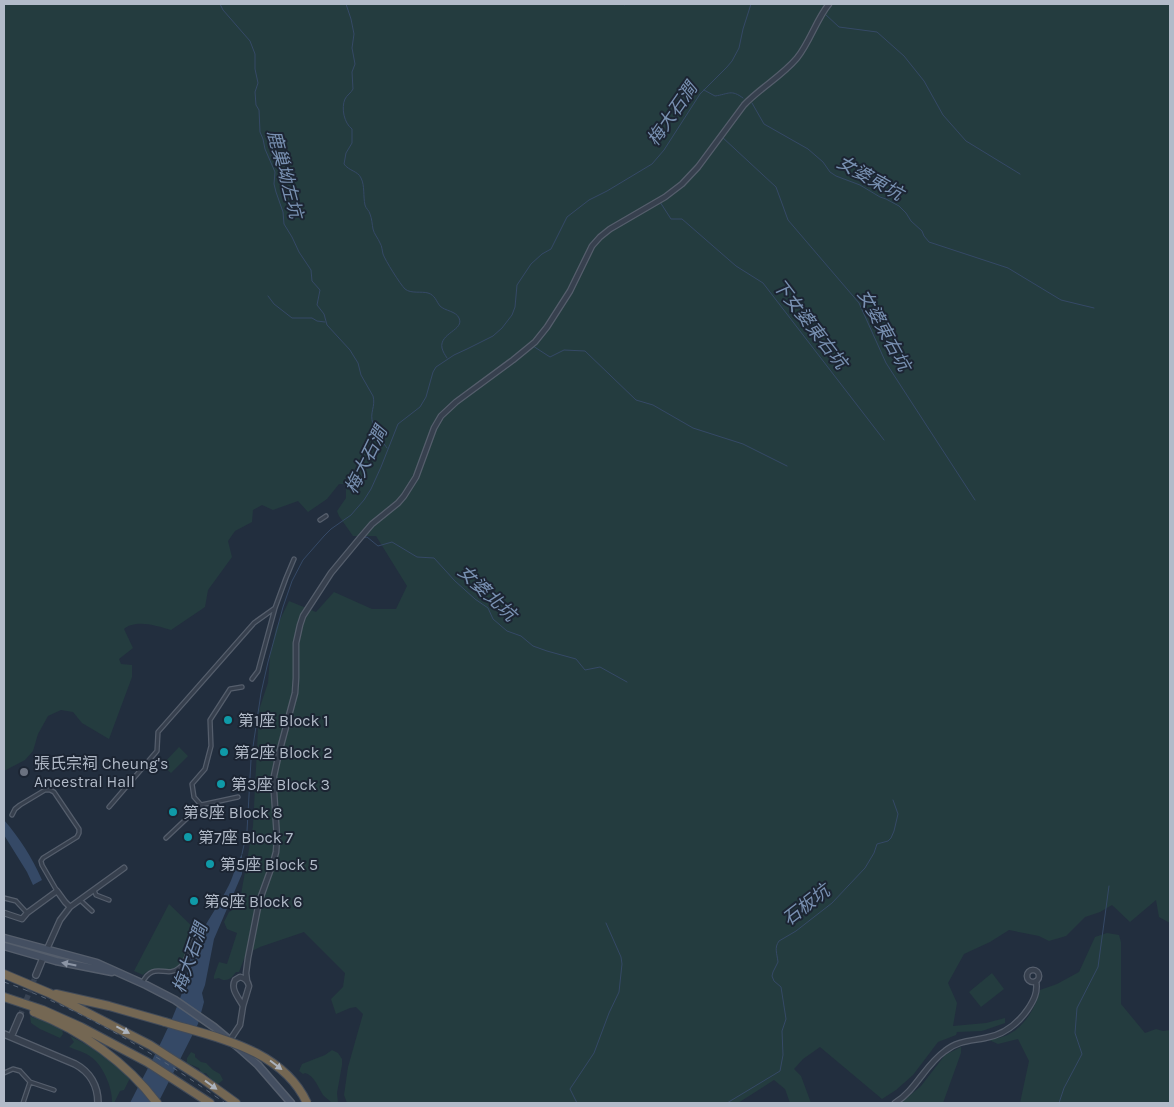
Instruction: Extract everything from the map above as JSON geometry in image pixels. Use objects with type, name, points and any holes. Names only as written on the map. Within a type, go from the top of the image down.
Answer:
[{"type":"highway","points":[[4,974],[49,992],[150,1045],[236,1103]]},
{"type":"highway","points":[[49,992],[136,1014],[226,1041],[258,1054],[274,1063],[288,1075],[307,1103]]},
{"type":"highway","points":[[4,999],[38,1008],[72,1022],[142,1060],[210,1103]]},
{"type":"highway","points":[[4,999],[38,1013],[95,1045],[141,1084],[157,1103]]},
{"type":"main road","points":[[4,938],[97,963],[175,1000],[230,1040],[258,1066],[291,1103]]},
{"type":"main road","points":[[4,946],[43,958],[129,978]]},
{"type":"main road","points":[[43,958],[47,949]]},
{"type":"street","points":[[230,1040],[240,1025],[243,1006],[249,988],[246,972],[259,902],[276,852],[274,776],[295,694],[296,643],[303,616],[331,573],[360,538],[372,524],[404,496],[416,477],[434,428],[441,416],[456,402],[519,356],[539,337],[570,291],[592,246],[600,237],[610,229],[670,194],[686,181],[744,105],[799,56],[829,4]]},
{"type":"street","points":[[320,520],[326,516]]},
{"type":"street","points":[[252,679],[258,671],[276,608],[294,559]]},
{"type":"street","points":[[109,807],[157,751],[158,732],[254,623],[276,608]]},
{"type":"street","points":[[201,805],[194,797],[192,784],[205,769],[211,746],[210,720],[230,689],[242,687]]},
{"type":"street","points":[[12,815],[20,805],[45,790],[50,790],[54,792],[79,829],[77,837],[41,861],[57,891],[70,907]]},
{"type":"street","points":[[166,838],[201,805],[238,797]]},
{"type":"street","points":[[47,949],[60,920],[70,907],[124,868]]},
{"type":"street","points":[[94,889],[96,895],[109,900]]},
{"type":"street","points":[[4,913],[22,919],[27,913],[57,891]]},
{"type":"street","points":[[4,898],[16,901],[27,913]]},
{"type":"street","points":[[80,900],[92,911]]},
{"type":"street","points":[[144,984],[145,977],[152,972],[172,971],[181,967],[186,960],[193,941],[200,931],[197,928],[196,922]]},
{"type":"street","points":[[36,975],[43,958]]},
{"type":"street","points":[[243,1006],[233,988],[233,984],[243,971],[248,958]]},
{"type":"street","points":[[238,978],[243,978],[247,981]]},
{"type":"street","points":[[895,1103],[909,1092],[936,1059],[949,1048],[962,1042],[999,1035],[1014,1026],[1035,997],[1037,991],[1036,981]]},
{"type":"street","points":[[235,992],[243,994],[249,988]]},
{"type":"street","points":[[11,1037],[20,1016]]},
{"type":"street","points":[[4,1034],[75,1064],[82,1069],[94,1082],[98,1103]]},
{"type":"street","points":[[4,1073],[13,1069],[20,1071],[30,1082],[54,1090]]},
{"type":"street","points":[[23,1103],[30,1082]]},
{"type":"green space","points":[[4,4],[1170,4],[1170,923],[1159,917],[1156,900],[1130,922],[1112,905],[1100,912],[1085,917],[1066,936],[1049,941],[1039,936],[1009,930],[990,942],[964,954],[948,983],[957,1003],[953,1026],[986,1023],[1005,1018],[1005,1023],[982,1031],[957,1032],[956,1035],[938,1042],[913,1075],[882,1099],[820,1047],[803,1059],[794,1069],[801,1076],[811,1103],[790,1103],[785,1089],[774,1080],[738,1103],[347,1103],[344,1095],[348,1067],[363,1014],[356,1007],[336,1014],[331,999],[343,987],[345,973],[304,932],[260,947],[246,954],[239,972],[236,972],[231,978],[226,980],[214,979],[219,962],[227,964],[237,933],[227,929],[224,922],[229,912],[239,906],[253,826],[259,710],[268,683],[270,656],[276,628],[289,601],[316,612],[334,592],[372,609],[396,609],[407,586],[376,536],[353,536],[339,516],[337,511],[346,498],[346,484],[339,484],[327,499],[308,512],[298,501],[273,510],[262,505],[253,510],[252,522],[235,531],[228,541],[232,557],[208,590],[205,607],[171,630],[140,624],[134,624],[124,629],[133,648],[119,659],[121,664],[132,665],[132,677],[109,739],[82,723],[73,712],[61,710],[48,716],[38,734],[33,751],[25,760],[4,771]]},
{"type":"green space","points":[[179,747],[188,756],[171,773],[162,765]]},
{"type":"green space","points":[[169,904],[196,930],[195,933],[184,960],[179,966],[172,970],[152,970],[143,975],[134,971]]},
{"type":"green space","points":[[1107,933],[1119,935],[1121,942],[1121,1004],[1145,1033],[1156,1029],[1170,1030],[1170,1103],[1020,1103],[1029,1061],[1018,1039],[998,1044],[989,1040],[1005,1036],[1018,1028],[1032,1011],[1040,990],[1057,984],[1079,972],[1095,937]]},
{"type":"green space","points":[[992,973],[1004,989],[981,1007],[969,992]]},
{"type":"green space","points":[[30,1016],[34,1018],[39,1017],[62,1029],[63,1034],[60,1038],[40,1029],[31,1023]]},
{"type":"green space","points":[[70,1036],[102,1054],[130,1078],[114,1103],[112,1103],[109,1084],[103,1071],[89,1055],[69,1047],[74,1042]]},
{"type":"green space","points":[[961,1047],[961,1053],[943,1103],[901,1103],[921,1086],[945,1055]]},
{"type":"green space","points":[[332,1050],[338,1053],[342,1059],[337,1093],[338,1103],[332,1103],[323,1095],[311,1076],[299,1071],[302,1064],[325,1055]]},
{"type":"green space","points":[[191,1052],[201,1062],[206,1063],[220,1074],[223,1080],[218,1084],[212,1081],[206,1073],[202,1074],[199,1068],[187,1063],[187,1058]]},
{"type":"water","points":[[4,820],[25,848],[42,880],[33,885],[4,835]]},
{"type":"water","points":[[242,854],[242,874],[214,939],[202,993],[204,1002],[198,1024],[158,1103],[130,1103],[165,1035],[177,1007],[195,945],[229,885]]},
{"type":"waterway","name":"鹿巢坳左坑","points":[[220,4],[250,41],[255,54],[255,69],[258,83],[255,92],[256,105],[259,110],[260,132],[275,172],[274,184],[283,212],[284,224],[311,270],[312,281],[320,290],[317,305],[324,314],[327,325],[350,350],[358,363],[361,375],[373,396],[373,424],[371,431],[380,438],[387,448]]},
{"type":"waterway","points":[[346,4],[354,34],[352,48],[355,64],[352,72],[353,89],[345,99],[343,107],[345,119],[352,129],[352,143],[346,153],[344,164],[361,178],[365,205],[371,216],[374,231],[381,244],[384,257],[405,289],[430,294],[440,306],[458,316],[460,322],[458,326],[442,343],[442,349],[447,358]]},
{"type":"waterway","name":"梅大石澗","points":[[242,854],[247,831],[251,760],[261,693],[283,607],[292,581],[303,560],[331,529],[351,515],[364,500],[381,467],[398,424],[420,407],[426,397],[436,367],[454,355],[493,336],[502,328],[512,315],[515,307],[517,285],[531,264],[551,249],[567,217],[589,200],[652,164],[664,150],[700,94],[732,61],[739,48],[751,4]]},
{"type":"waterway","points":[[825,14],[839,27],[877,32],[904,56],[924,81],[943,115],[966,141],[1020,174]]},
{"type":"waterway","points":[[704,90],[715,96],[733,93],[743,98]]},
{"type":"waterway","name":"女婆東坑","points":[[752,103],[764,124],[808,149],[823,162],[830,172],[860,185],[899,206],[922,231],[929,242],[1008,268],[1061,300],[1094,308]]},
{"type":"waterway","name":"女婆東右坑","points":[[722,137],[776,187],[788,220],[859,303],[886,363],[975,500]]},
{"type":"waterway","name":"下女婆東右坑","points":[[660,202],[671,219],[682,219],[736,266],[763,283],[884,440]]},
{"type":"waterway","points":[[268,296],[274,304],[292,318],[312,318],[325,322]]},
{"type":"waterway","points":[[533,346],[550,357],[564,350],[585,351],[636,400],[653,405],[693,428],[743,444],[787,466]]},
{"type":"waterway","name":"女婆北坑","points":[[363,538],[367,537],[378,546],[392,542],[417,557],[434,558],[455,581],[488,608],[493,619],[507,631],[521,636],[533,646],[576,659],[585,670],[600,667],[627,682]]},
{"type":"waterway","name":"石板坑","points":[[727,1103],[780,1071],[783,1055],[782,1031],[786,1019],[781,987],[774,981],[772,976],[778,962],[777,944],[832,903],[865,868],[877,844],[888,841],[891,838],[898,814],[893,800]]},
{"type":"waterway","points":[[1059,1103],[1064,1088],[1082,1054],[1075,1033],[1077,1008],[1098,967],[1109,886]]},
{"type":"waterway","points":[[577,1103],[570,1089],[594,1053],[619,992],[621,957],[606,923]]},
{"type":"tunnel","points":[[20,1016],[36,975]]},
{"type":"railway","points":[[4,982],[63,1006],[119,1035],[225,1103]]},
{"type":"place","name":"第1座 Block 1","points":[[228,720]]},
{"type":"place","name":"第2座 Block 2","points":[[224,752]]},
{"type":"place","name":"張氏宗祠 Cheung's Ancestral Hall","points":[[24,772]]},
{"type":"place","name":"第3座 Block 3","points":[[221,784]]},
{"type":"place","name":"第8座 Block 8","points":[[173,812]]},
{"type":"place","name":"第7座 Block 7","points":[[188,837]]},
{"type":"place","name":"第5座 Block 5","points":[[210,864]]},
{"type":"place","name":"第6座 Block 6","points":[[194,901]]}]
